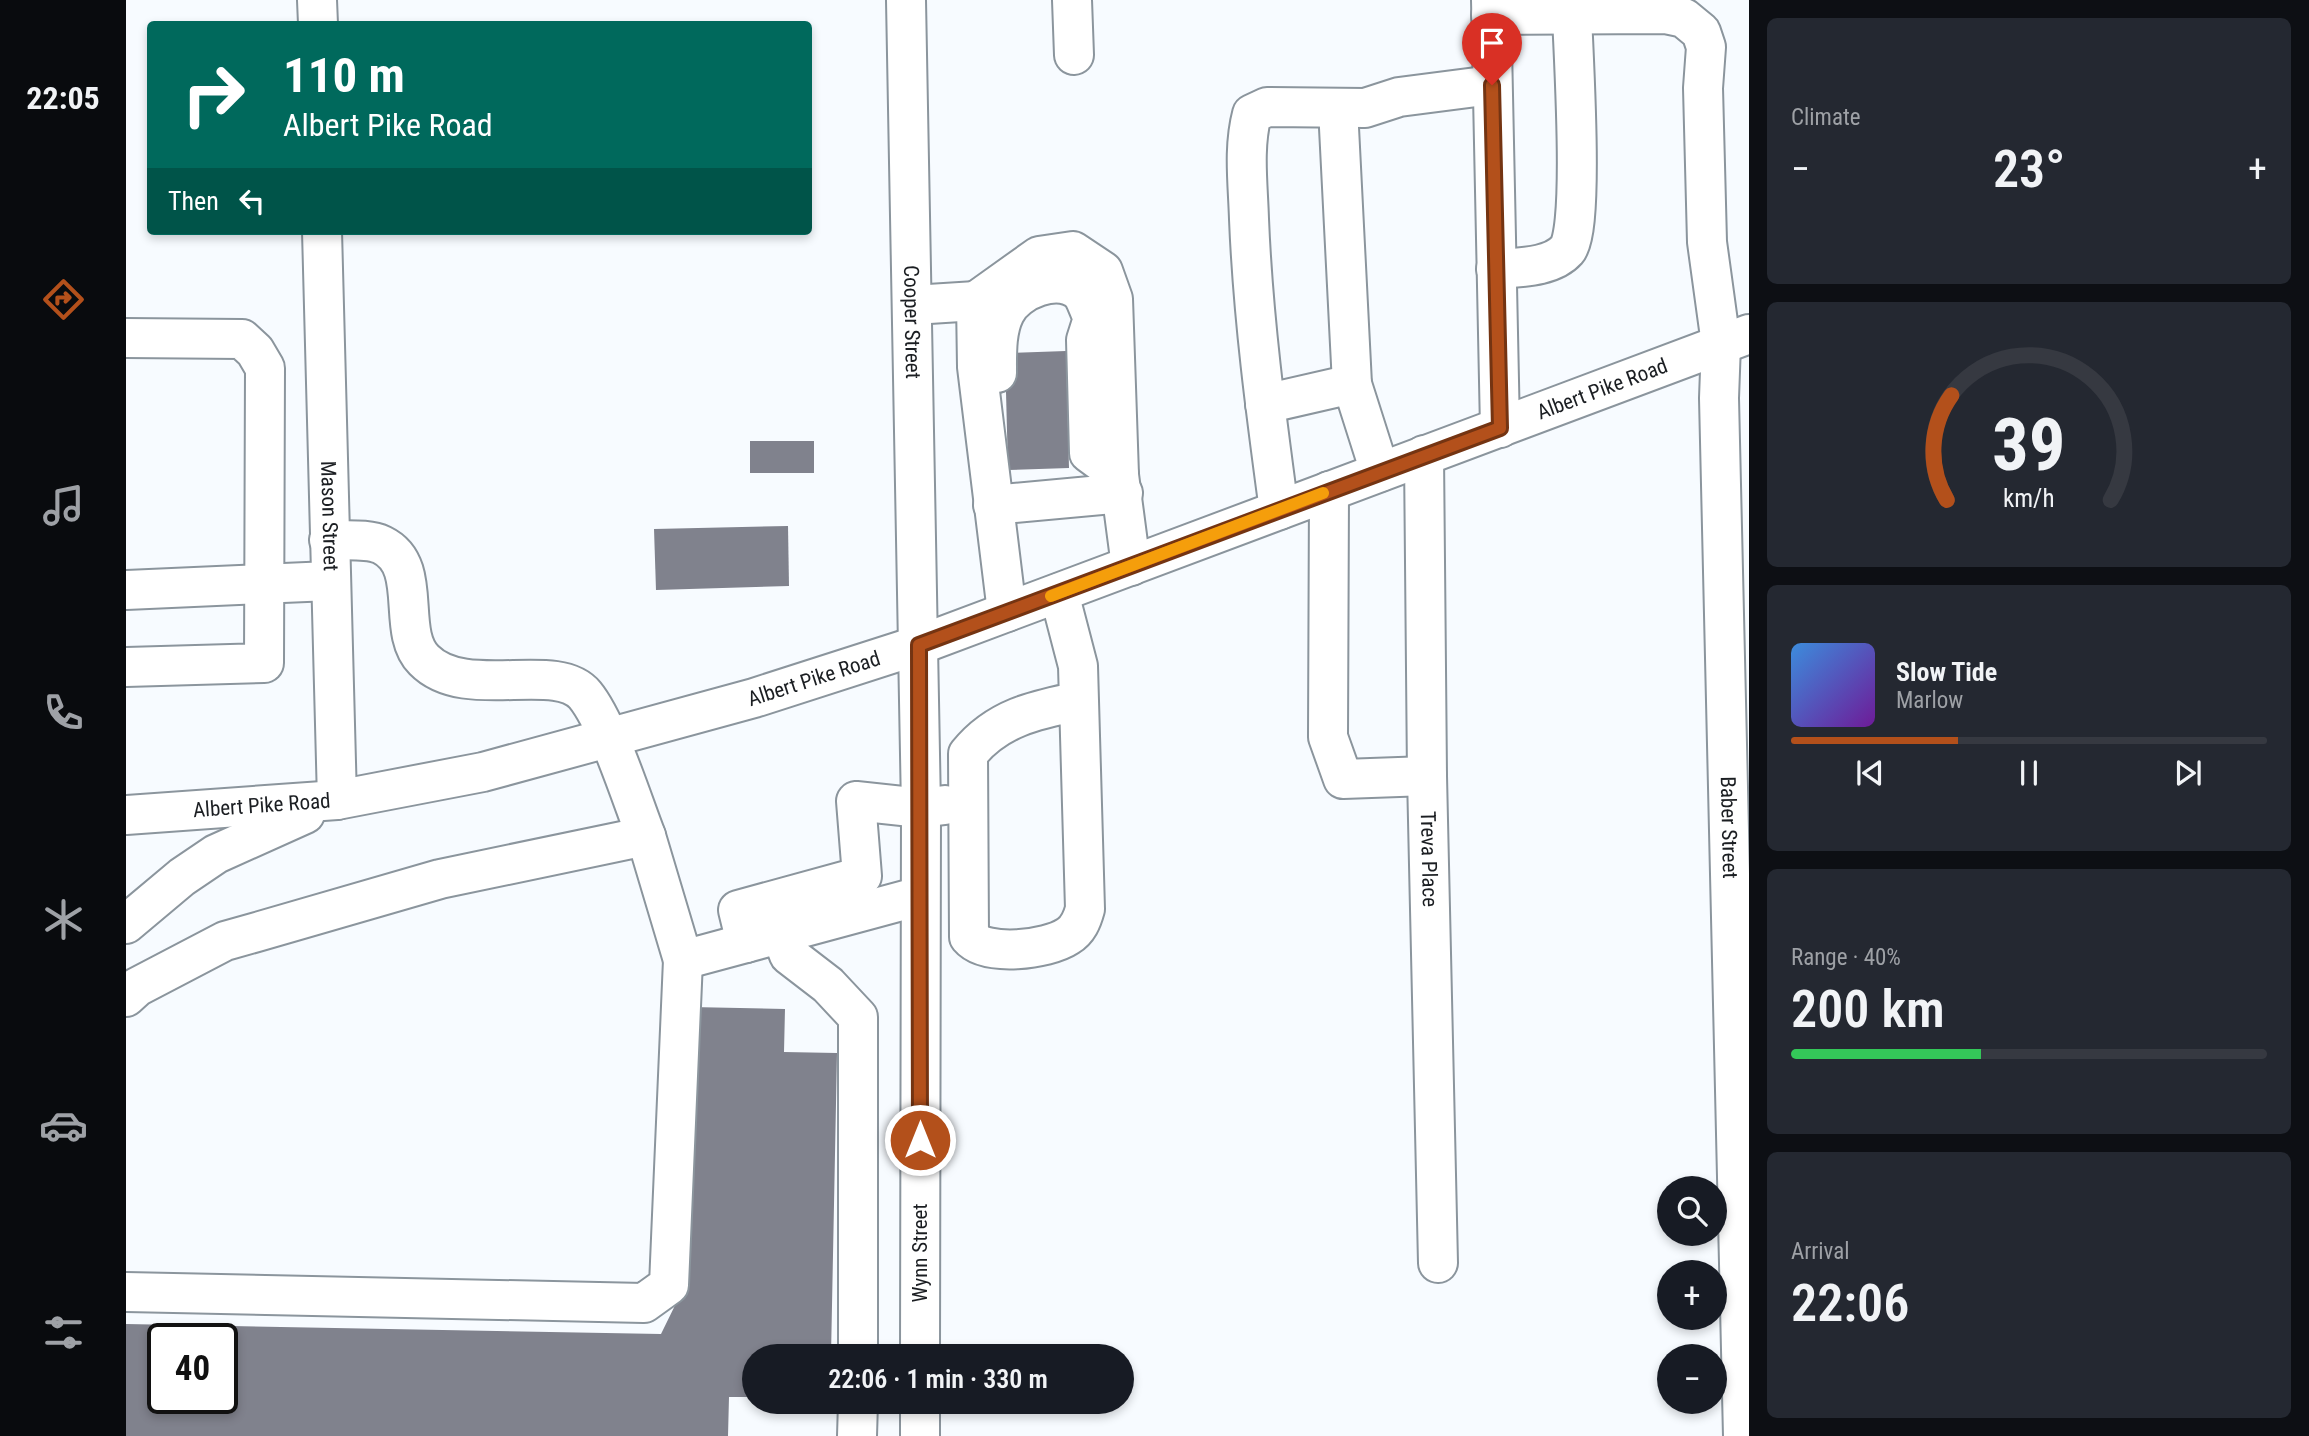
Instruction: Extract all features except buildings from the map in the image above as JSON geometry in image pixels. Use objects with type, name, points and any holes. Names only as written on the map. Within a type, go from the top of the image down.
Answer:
[{"type":"street","points":[[317,0],[318,21]]},
{"type":"street","name":"Cooper Street","points":[[906,0],[919,645]]},
{"type":"street","points":[[1072,0],[1073,55]]},
{"type":"street","points":[[1496,269],[1531,266],[1558,258],[1570,248],[1576,220],[1572,14],[1491,7],[1492,85],[1496,269],[1500,428]]},
{"type":"street","name":"Baber Street","points":[[1572,14],[1665,14],[1684,18],[1701,32],[1706,47],[1703,88],[1707,242],[1735,339],[1720,426],[1743,1436]]},
{"type":"street","points":[[1279,510],[1265,404],[1250,243],[1246,137],[1252,114],[1267,107],[1365,108],[1399,97],[1492,85]]},
{"type":"street","points":[[1338,108],[1352,384],[1380,472]]},
{"type":"street","name":"Mason Street","points":[[323,235],[337,800]]},
{"type":"street","points":[[913,305],[976,300],[1039,256],[1073,251],[1103,271],[1113,299],[1121,484],[1131,566]]},
{"type":"street","points":[[992,498],[1002,474],[996,349],[1005,311],[1040,285],[1060,282],[1081,293],[1093,318],[1086,340],[1089,453],[1121,484]]},
{"type":"street","points":[[976,300],[977,367],[1007,612]]},
{"type":"street","points":[[126,338],[242,340],[255,351],[265,368],[264,663],[126,667]]},
{"type":"street","name":"Albert Pike Road","points":[[126,815],[337,800],[483,772],[608,740],[919,645],[1735,339]]},
{"type":"street","points":[[1265,404],[1352,384]]},
{"type":"street","name":"Treva Place","points":[[1424,455],[1427,776],[1438,1263]]},
{"type":"street","points":[[992,498],[1121,484]]},
{"type":"street","points":[[1329,491],[1328,737],[1343,779],[1427,776]]},
{"type":"street","points":[[126,1292],[644,1303],[668,1285],[683,960],[646,836],[608,740],[587,698],[572,684],[555,681],[465,680],[443,674],[423,660],[411,636],[406,586],[393,553],[380,544],[329,540]]},
{"type":"street","points":[[126,590],[330,581]]},
{"type":"street","points":[[1059,593],[1078,666],[1085,909],[1081,924],[1069,936],[1048,946],[989,950],[976,946],[969,937],[968,754],[983,735],[1002,722],[1079,701]]},
{"type":"street","name":"Wynn Street","points":[[919,645],[920,1344]]},
{"type":"street","points":[[126,924],[182,877],[216,854],[337,800]]},
{"type":"street","points":[[858,1344],[858,1017],[828,985],[764,938],[738,910],[862,876],[856,801],[921,808],[967,802]]},
{"type":"street","points":[[126,997],[138,987],[225,941],[440,879],[646,836]]},
{"type":"street","points":[[683,960],[920,896]]},
{"type":"street","points":[[857,1436],[858,1414]]},
{"type":"street","points":[[920,1414],[920,1436]]},
{"type":"slow traffic","points":[[1051,596],[1323,493]]},
{"type":"route","points":[[920,1140],[919,645],[1500,428],[1492,85]]}]
